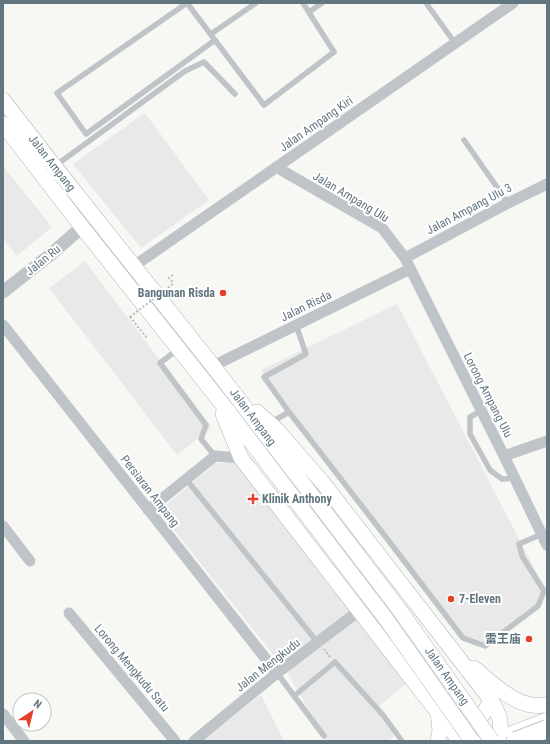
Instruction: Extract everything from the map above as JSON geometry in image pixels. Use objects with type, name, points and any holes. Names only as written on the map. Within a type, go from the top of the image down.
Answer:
[{"type":"highway","points":[[505,739],[547,729]]},
{"type":"main road","name":"Jalan Ampang","points":[[3,100],[54,167],[230,387],[399,610],[505,739]]},
{"type":"main road","name":"Jalan Ampang","points":[[3,124],[82,227],[215,394],[386,619],[472,741]]},
{"type":"main road","points":[[230,387],[270,423],[323,483],[491,700],[500,716],[501,729],[505,739],[547,720]]},
{"type":"main road","points":[[215,394],[242,458],[460,741]]},
{"type":"main road","points":[[456,654],[509,695],[532,706],[547,705]]},
{"type":"main road","points":[[450,727],[462,728],[473,724],[482,717],[491,700]]},
{"type":"main road","points":[[438,712],[440,731],[438,741]]},
{"type":"street","name":"Jalan Ampang Kiri","points":[[134,266],[513,3]]},
{"type":"street","name":"Jalan Ampang Ulu","points":[[276,167],[382,228],[405,258]]},
{"type":"street","name":"Jalan Ampang Ulu 3","points":[[405,258],[547,184]]},
{"type":"street","name":"Jalan Ru","points":[[3,292],[50,255],[82,227]]},
{"type":"street","name":"Lorong Ampang Ulu","points":[[405,258],[547,545]]},
{"type":"street","name":"Jalan Risda","points":[[213,366],[410,269]]},
{"type":"street","name":"Persiaran Ampang","points":[[3,325],[277,674]]},
{"type":"street","points":[[504,456],[547,441]]},
{"type":"street","points":[[148,510],[215,456],[242,458]]},
{"type":"street","points":[[3,526],[30,561]]},
{"type":"street","name":"Jalan Mengkudu","points":[[194,741],[360,610]]},
{"type":"street","name":"Lorong Mengkudu Satu","points":[[69,612],[175,741]]},
{"type":"street","points":[[3,714],[24,741]]},
{"type":"lane","points":[[215,40],[86,134],[57,93],[187,3],[211,34],[264,105],[334,52],[303,3]]},
{"type":"lane","points":[[211,34],[256,3]]},
{"type":"lane","points":[[308,12],[322,3]]},
{"type":"lane","points":[[426,3],[455,43]]},
{"type":"lane","points":[[54,167],[185,71],[204,62],[235,94]]},
{"type":"lane","points":[[464,140],[508,203]]},
{"type":"lane","points":[[296,325],[306,354],[264,377],[289,412],[463,638],[485,646],[538,606],[544,591],[522,556],[519,544],[542,534]]},
{"type":"lane","points":[[179,349],[160,362],[206,425],[201,439],[215,456]]},
{"type":"lane","points":[[481,411],[470,417],[470,434],[490,470],[502,479],[514,478]]},
{"type":"lane","points":[[270,423],[289,412]]},
{"type":"lane","points":[[186,479],[318,643]]},
{"type":"lane","points":[[294,696],[335,662],[383,715],[402,741]]},
{"type":"lane","points":[[277,674],[324,736]]},
{"type":"path","points":[[144,338],[146,337],[130,317],[174,283],[169,278],[173,275]]},
{"type":"path","points":[[318,643],[335,662]]},
{"type":"shaded area","points":[[145,113],[209,200],[141,248],[73,164]]},
{"type":"shaded area","points":[[3,166],[52,227],[17,256],[3,239]]},
{"type":"shaded area","points":[[85,261],[211,428],[177,455],[49,288]]},
{"type":"shaded area","points":[[397,304],[543,585],[536,605],[484,643],[464,636],[261,370]]},
{"type":"shaded area","points":[[216,463],[239,463],[406,684],[379,706],[394,737],[387,741],[327,741],[287,672],[159,511]]},
{"type":"shaded area","points":[[261,695],[284,741],[202,741]]},
{"type":"place","name":"Bangunan Risda","points":[[223,293]]},
{"type":"place","name":"Klinik Anthony","points":[[253,499]]},
{"type":"place","name":"7-Eleven","points":[[451,599]]},
{"type":"place","name":"雷王庙","points":[[529,639]]}]
